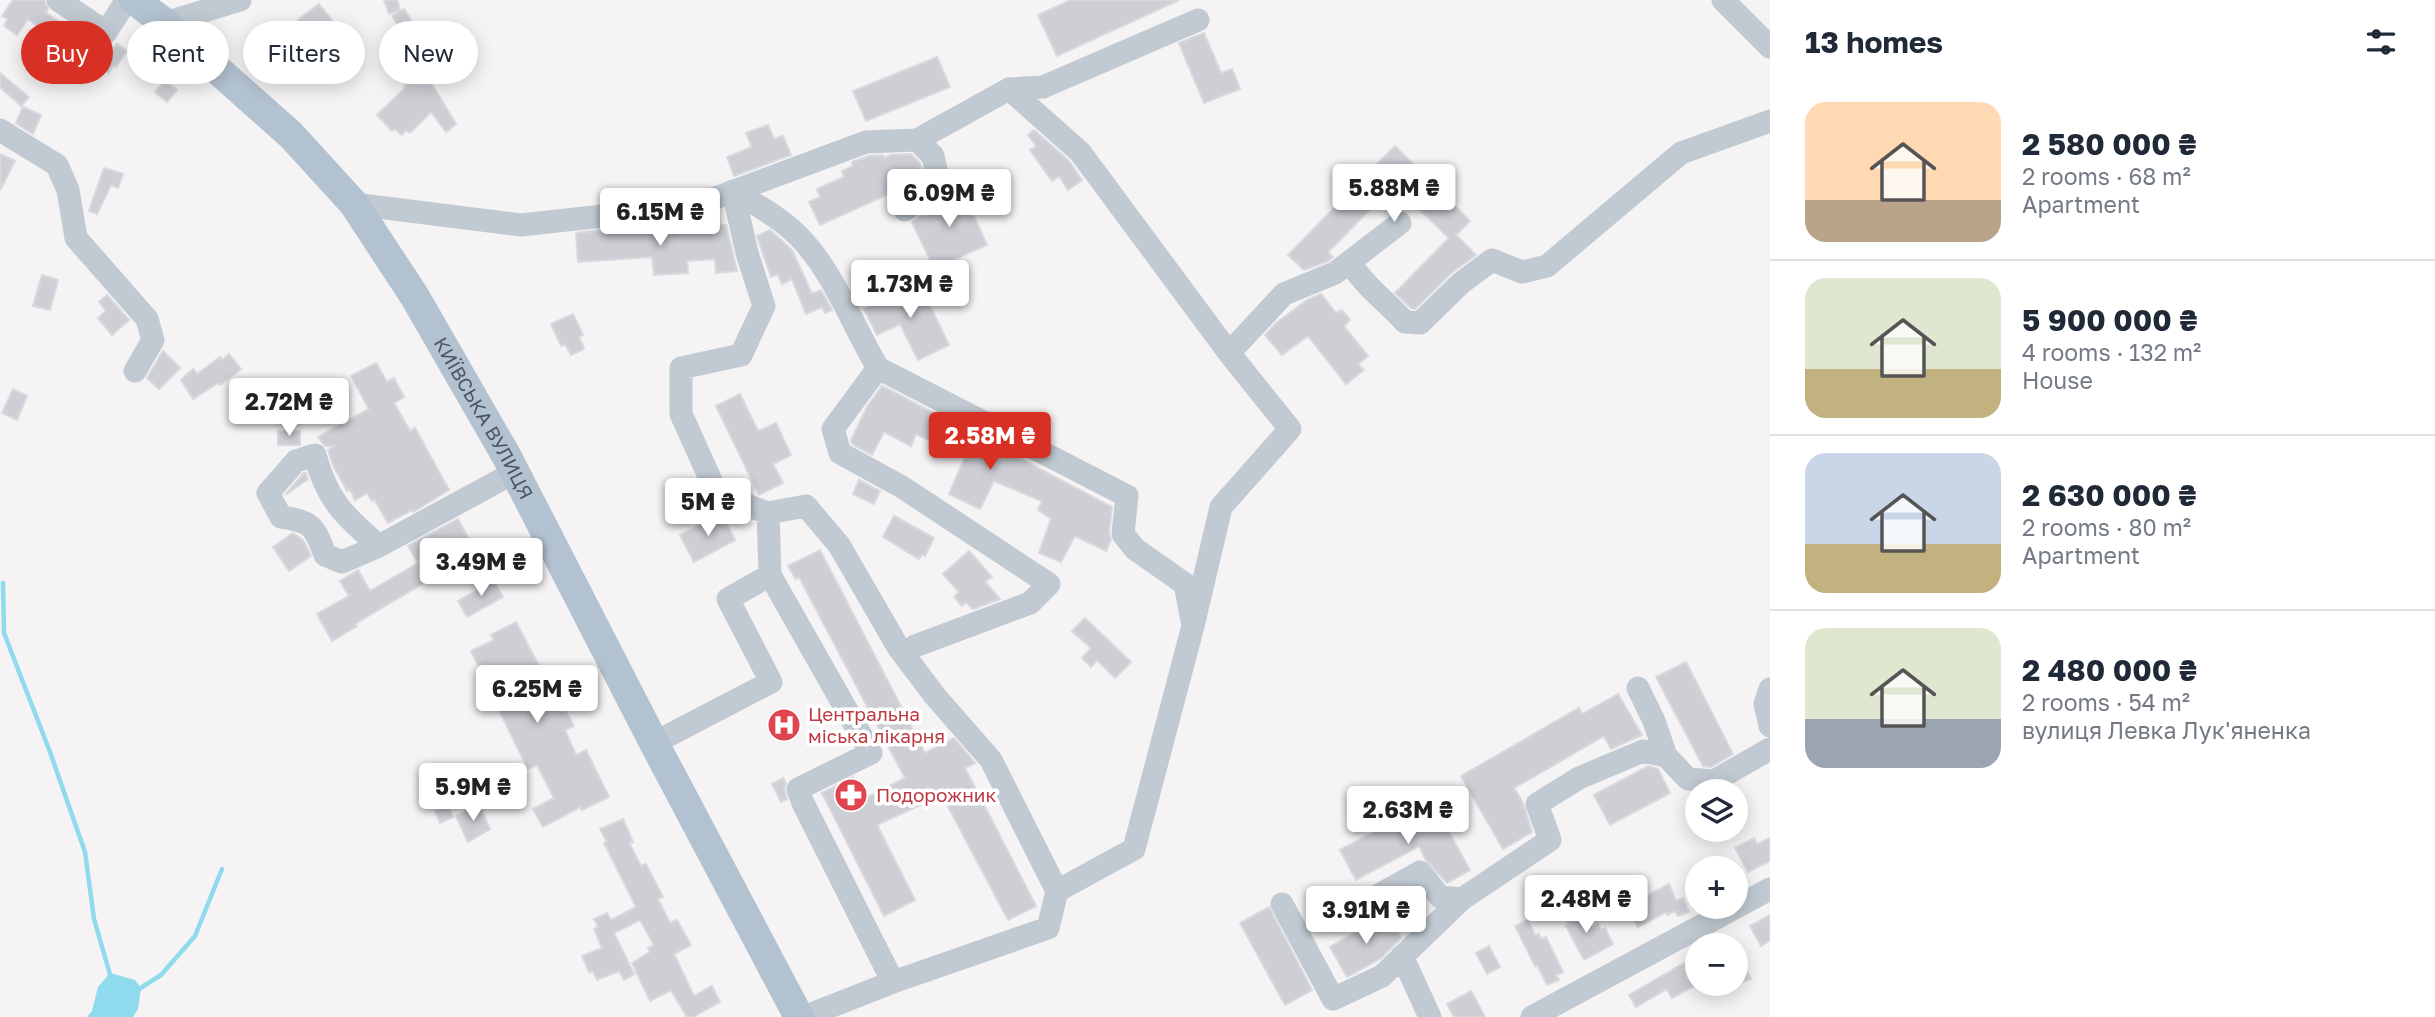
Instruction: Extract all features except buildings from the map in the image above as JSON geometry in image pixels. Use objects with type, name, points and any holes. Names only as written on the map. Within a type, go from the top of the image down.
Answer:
[{"type":"main road","name":"КИЇВСЬКА ВУЛИЦЯ","points":[[134,0],[162,21]]},
{"type":"main road","name":"КИЇВСЬКА ВУЛИЦЯ","points":[[229,80],[291,135],[354,204],[415,297],[514,472],[654,743],[802,1017]]},
{"type":"street","points":[[58,0],[106,32],[127,0]]},
{"type":"street","points":[[172,21],[240,0]]},
{"type":"street","points":[[1723,0],[1770,47]]},
{"type":"street","points":[[354,204],[521,225],[694,206],[866,142],[917,140],[1009,89],[1043,87],[1198,20]]},
{"type":"street","points":[[1009,89],[1080,152],[1229,353],[1290,429],[1221,507],[1194,626],[1133,849],[1057,891]]},
{"type":"street","points":[[1350,262],[1365,282],[1405,322],[1420,323],[1461,283],[1492,260],[1522,272],[1547,266],[1681,153],[1770,121]]},
{"type":"street","points":[[0,130],[57,164],[68,190],[76,238],[147,319],[153,340],[135,372]]},
{"type":"street","points":[[905,210],[926,196],[938,179],[933,156],[917,140]]},
{"type":"street","points":[[733,191],[764,210],[803,241],[833,282],[878,368],[1127,496],[1123,534],[1135,549],[1185,584],[1194,626]]},
{"type":"street","points":[[733,191],[747,253],[764,306],[741,355],[681,368],[681,414],[716,494],[768,513],[806,506],[839,545],[898,647],[935,696],[990,760],[1057,891],[1048,928],[802,1017]]},
{"type":"street","points":[[1229,353],[1284,294],[1335,273],[1400,223]]},
{"type":"street","points":[[878,368],[833,429],[840,453],[902,487],[1049,584],[1030,603],[915,646]]},
{"type":"street","points":[[379,546],[332,501],[320,474],[315,454],[296,461],[268,493],[281,517],[301,519],[316,529],[325,555],[342,562],[379,546],[514,472]]},
{"type":"street","points":[[768,513],[770,575],[871,753],[798,789],[893,982]]},
{"type":"street","points":[[654,743],[771,682],[728,599],[770,575]]},
{"type":"street","points":[[1639,688],[1666,756],[1688,779],[1714,781],[1770,748]]},
{"type":"street","points":[[1770,689],[1765,704],[1770,726]]},
{"type":"street","points":[[1282,904],[1333,999],[1382,976],[1462,899],[1550,841],[1537,804],[1578,778],[1643,751],[1666,756]]},
{"type":"street","points":[[1332,921],[1420,872],[1440,897],[1462,899]]},
{"type":"street","points":[[1532,1017],[1770,890]]},
{"type":"street","points":[[1402,956],[1430,1017]]},
{"type":"water","points":[[110,973],[135,980],[141,988],[138,1009],[133,1017],[87,1017],[92,1011],[98,987]]},
{"type":"waterway","points":[[3,583],[4,633],[85,852],[94,919],[111,978]]},
{"type":"waterway","points":[[136,991],[161,975],[195,936],[222,869]]},
{"type":"place","name":"Центральна міська лікарня","points":[[784,725]]},
{"type":"place","name":"Подорожник","points":[[851,795]]}]
